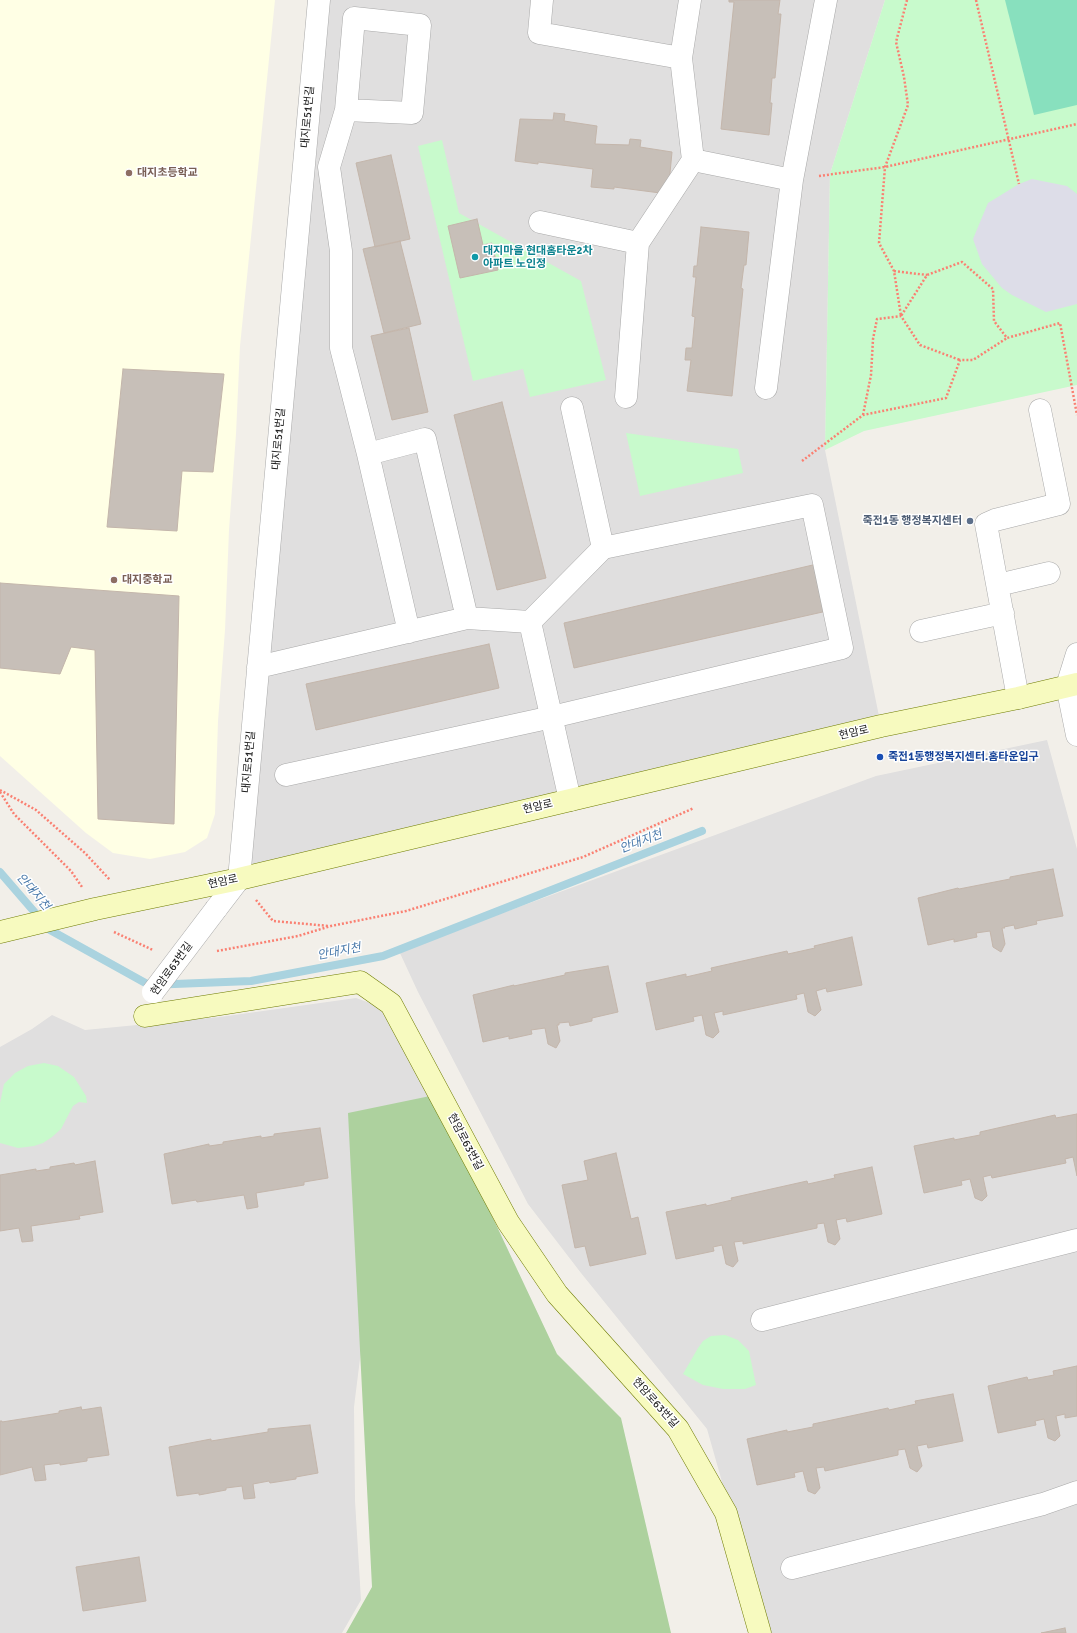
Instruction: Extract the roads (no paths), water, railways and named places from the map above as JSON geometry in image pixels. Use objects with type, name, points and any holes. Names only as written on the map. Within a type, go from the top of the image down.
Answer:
[{"type":"street","name":"대지로51번길","points":[[239,879],[319,0]]},
{"type":"street","points":[[542,0],[539,33],[681,58]]},
{"type":"street","points":[[626,396],[638,243],[693,160],[681,58],[690,0]]},
{"type":"street","points":[[766,388],[792,180],[826,0]]},
{"type":"street","points":[[346,110],[412,114],[420,25],[354,18],[346,110],[329,167],[341,251],[341,348],[368,454],[409,632]]},
{"type":"street","points":[[693,160],[792,180]]},
{"type":"street","points":[[540,222],[638,243]]},
{"type":"street","points":[[572,408],[603,548]]},
{"type":"street","points":[[1018,698],[986,524],[995,520],[1059,504],[1040,410]]},
{"type":"street","points":[[368,454],[425,439],[467,618]]},
{"type":"street","points":[[258,668],[467,618],[530,622],[603,548],[812,505],[842,648],[552,717],[286,775]]},
{"type":"street","points":[[998,585],[1049,572]]},
{"type":"street","points":[[921,631],[1003,613]]},
{"type":"street","points":[[530,622],[570,800]]},
{"type":"street","points":[[1077,654],[1072,685],[1077,735]]},
{"type":"street","name":"현암로","points":[[6,931],[95,909],[239,879],[881,726],[1018,698],[1072,685]]},
{"type":"street","name":"현암로63번길","points":[[239,879],[153,992],[144,1016],[360,982],[391,1004],[508,1222],[557,1294],[678,1430],[726,1513],[760,1633]]},
{"type":"street","points":[[762,1320],[1077,1240]]},
{"type":"street","points":[[792,1568],[1044,1504],[1077,1492]]},
{"type":"waterway","name":"안대지천","points":[[0,872],[50,930],[149,985],[251,981],[383,956],[702,831]]},
{"type":"place","name":"대지초등학교","points":[[129,173]]},
{"type":"place","name":"대지마을 현대홈타운2차 아파트 노인정","points":[[475,257]]},
{"type":"place","name":"죽전1동 행정복지센터","points":[[970,521]]},
{"type":"place","name":"대지중학교","points":[[114,580]]},
{"type":"place","name":"죽전1동행정복지센터.홈타운입구","points":[[880,757]]}]
